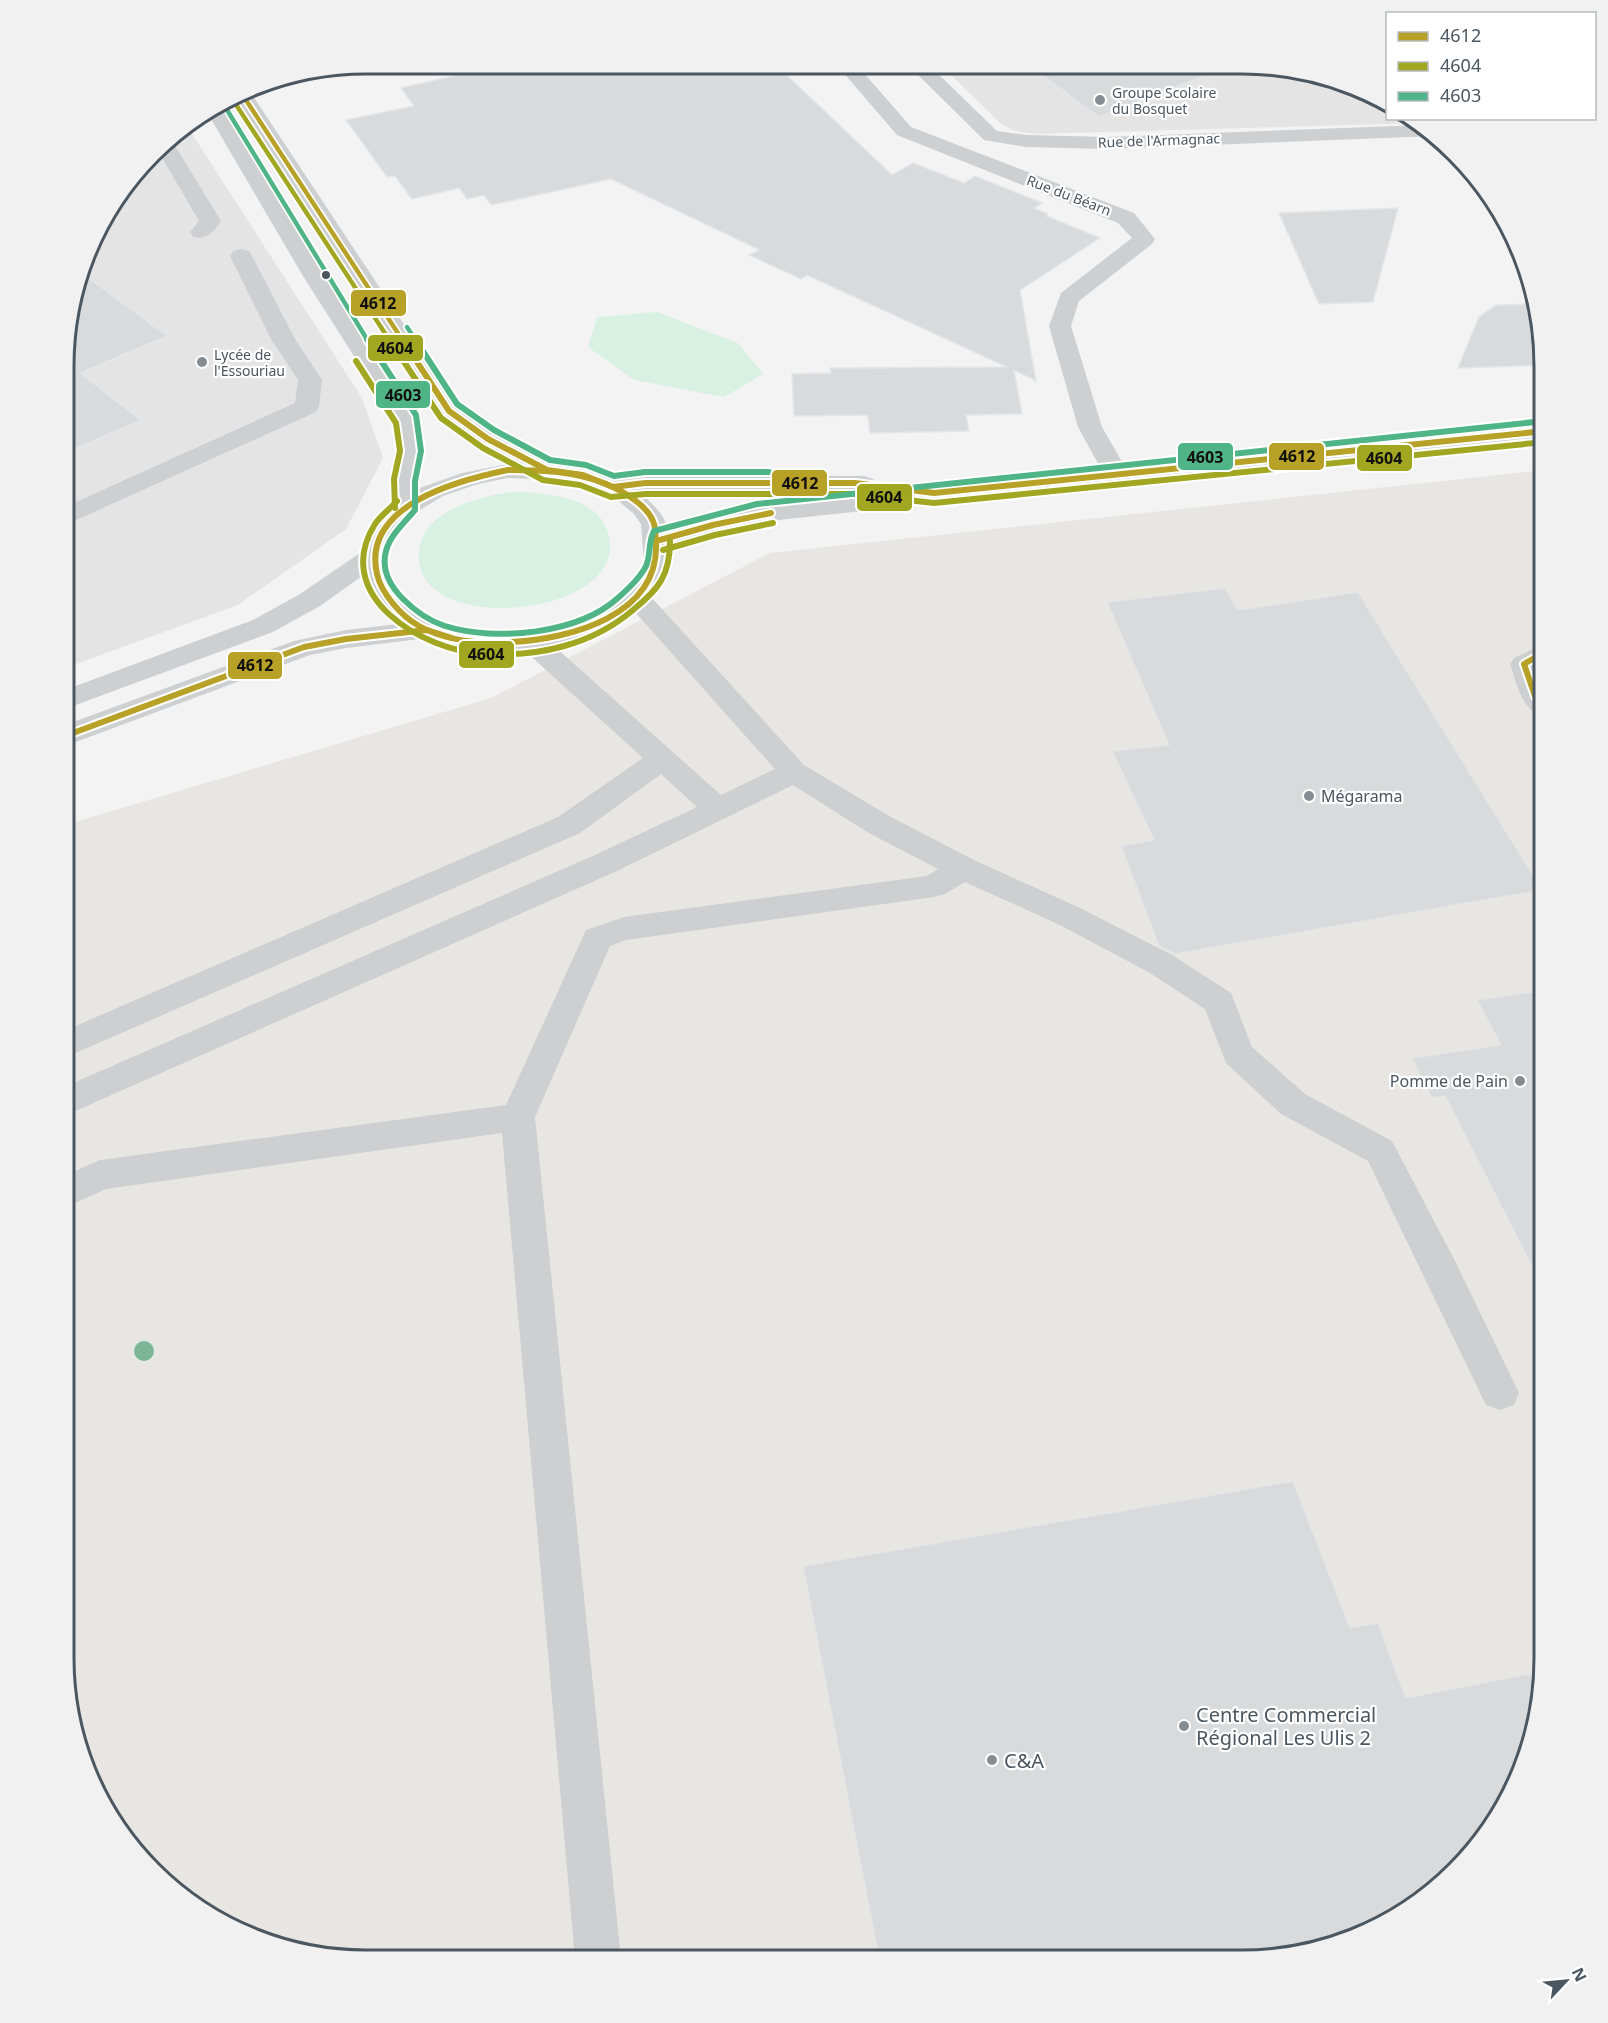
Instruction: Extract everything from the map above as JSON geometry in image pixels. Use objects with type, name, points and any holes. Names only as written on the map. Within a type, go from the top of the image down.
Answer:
[{"type":"street","name":"Rue du Béarn","points":[[854,74],[904,130],[1126,218],[1144,239],[1069,298],[1060,326],[1090,427],[1117,475]]},
{"type":"street","name":"Rue de l'Armagnac","points":[[927,74],[991,136],[1026,141],[1108,143],[1417,131]]},
{"type":"street","points":[[246,100],[449,411],[488,439],[547,470]]},
{"type":"street","points":[[218,114],[314,276],[406,419],[411,451],[404,480],[405,508]]},
{"type":"street","points":[[169,150],[210,221],[201,232]]},
{"type":"street","points":[[74,513],[307,407],[309,380],[283,339],[241,256]]},
{"type":"street","points":[[660,540],[758,514],[934,493],[1534,431]]},
{"type":"street","points":[[508,470],[547,470],[583,475],[614,487],[636,501],[652,519],[660,540],[657,567],[637,598],[613,616],[575,633],[533,643],[495,644],[459,640],[427,630],[394,610],[376,584],[373,556],[384,531],[405,508],[434,490],[469,477],[508,470]]},
{"type":"street","points":[[614,487],[645,483],[855,483],[934,493]]},
{"type":"street","points":[[74,697],[263,626],[310,600],[373,556]]},
{"type":"street","points":[[637,598],[794,772],[878,824],[963,868],[1071,917],[1161,964],[1219,1002],[1238,1054],[1293,1104],[1380,1150],[1500,1393]]},
{"type":"street","points":[[74,733],[304,646],[427,630]]},
{"type":"street","points":[[533,643],[718,809]]},
{"type":"street","points":[[1534,658],[1524,664],[1534,693]]},
{"type":"street","points":[[74,1041],[569,825],[662,759]]},
{"type":"street","points":[[74,1098],[606,863],[794,772]]},
{"type":"street","points":[[597,1950],[518,1117],[597,938],[624,929],[934,886],[963,868]]},
{"type":"street","points":[[74,1188],[100,1175],[518,1117]]},
{"type":"shaded area","name":"Groupe Scolaire du Bosquet","points":[[950,74],[1261,74],[1280,76],[1336,89],[1386,112],[1386,120],[1400,120],[1406,123],[1035,134],[1014,131],[999,122]]},
{"type":"shaded area","name":"Lycée de l'Essouriau","points":[[191,132],[362,398],[383,458],[346,529],[238,605],[74,665],[74,347],[83,290],[104,236],[123,203],[159,159]]},
{"type":"shaded area","points":[[1534,471],[1534,1676],[1532,1695],[1525,1733],[1512,1769],[1495,1803],[1474,1835],[1449,1864],[1420,1889],[1388,1910],[1354,1927],[1299,1944],[1242,1950],[366,1950],[328,1947],[290,1940],[254,1927],[220,1910],[188,1889],[159,1864],[134,1835],[113,1803],[96,1769],[83,1733],[74,1676],[74,822],[491,698],[770,553]]},
{"type":"green space","points":[[657,312],[738,343],[763,374],[724,397],[634,380],[588,347],[597,317]]},
{"type":"green space","points":[[510,492],[563,497],[588,507],[605,525],[609,557],[592,581],[560,598],[521,607],[481,607],[446,597],[424,576],[420,545],[425,533],[433,522],[457,507],[484,497]]},
{"type":"building","points":[[463,74],[786,74],[892,175],[913,163],[964,183],[975,176],[1042,203],[1034,208],[1048,214],[1046,216],[1100,238],[1020,290],[1036,381],[1014,370],[1022,414],[966,415],[969,431],[870,433],[868,415],[794,416],[792,374],[831,373],[830,368],[1007,367],[807,275],[801,279],[749,255],[760,250],[611,179],[491,205],[484,195],[467,199],[459,188],[412,199],[395,176],[387,177],[346,120],[414,106],[401,88]]},
{"type":"building","points":[[1041,74],[1208,74],[1099,117]]},
{"type":"building","points":[[1398,208],[1373,302],[1319,304],[1279,213]]},
{"type":"building","points":[[87,277],[167,336],[80,373],[141,420],[74,449],[74,347],[79,309]]},
{"type":"building","points":[[1528,304],[1534,365],[1458,368],[1479,317],[1496,305]]},
{"type":"building","name":"Mégarama","points":[[1225,588],[1238,610],[1358,592],[1534,877],[1534,891],[1175,954],[1159,946],[1121,846],[1154,840],[1112,751],[1169,745],[1107,602]]},
{"type":"building","points":[[1534,992],[1534,1270],[1445,1096],[1432,1098],[1412,1058],[1501,1045],[1477,1000]]},
{"type":"building","name":"Centre Commercial Régional Les Ulis 2","points":[[1293,1481],[1350,1628],[1378,1623],[1406,1698],[1534,1673],[1525,1733],[1512,1769],[1495,1803],[1474,1835],[1449,1864],[1405,1900],[1372,1919],[1336,1934],[1299,1944],[1242,1950],[877,1950],[803,1566]]},
{"type":"transit line","name":"4612","points":[[246,100],[449,411],[488,439],[547,470],[583,475],[613,487],[645,483],[855,483],[934,493],[1534,432]]},
{"type":"transit line","name":"4604","points":[[236,104],[441,418],[483,448],[543,480],[580,485],[611,497],[646,494],[854,494],[934,503],[1534,443]]},
{"type":"transit line","name":"4603","points":[[227,109],[323,270],[416,415],[421,451],[415,481],[415,510],[392,537],[386,551],[385,564],[387,577],[393,589],[415,611],[444,626],[479,633],[517,634],[554,628],[589,616],[618,598],[646,566],[650,538],[654,531],[757,504],[1534,422]]},
{"type":"transit line","name":"4603","points":[[407,327],[457,404],[494,430],[550,460],[586,465],[614,476],[645,472],[769,472]]},
{"type":"transit line","name":"4604","points":[[356,361],[396,423],[400,451],[394,479],[395,508]]},
{"type":"transit line","name":"4612","points":[[508,470],[559,472],[593,479],[623,493],[637,503],[653,521],[655,529],[656,558],[650,578],[638,594],[613,615],[586,629],[556,637],[521,642],[475,642],[445,636],[417,625],[387,596],[378,581],[375,566],[376,551],[381,536],[390,523],[418,499],[450,484],[508,470]]},
{"type":"transit line","name":"4604","points":[[397,501],[375,524],[366,544],[364,566],[370,591],[389,615],[415,635],[447,648],[482,654],[518,654],[554,649],[588,638],[619,622],[644,601],[662,581],[668,565],[670,541]]},
{"type":"transit line","name":"4612","points":[[660,540],[713,525],[771,513]]},
{"type":"transit line","name":"4604","points":[[663,550],[715,535],[773,523]]},
{"type":"transit line","name":"4612","points":[[74,733],[304,647],[346,639],[427,630],[452,638]]},
{"type":"transit line","name":"4612","points":[[1534,658],[1524,664],[1534,693]]},
{"type":"place","name":"Groupe Scolaire du Bosquet","points":[[1100,100]]},
{"type":"place","name":"Lycée de l'Essouriau","points":[[202,362]]},
{"type":"place","name":"Mégarama","points":[[1309,796]]},
{"type":"place","name":"Pomme de Pain","points":[[1520,1081]]},
{"type":"place","name":"Centre Commercial Régional Les Ulis 2","points":[[1184,1726]]},
{"type":"place","name":"C&A","points":[[992,1760]]}]
